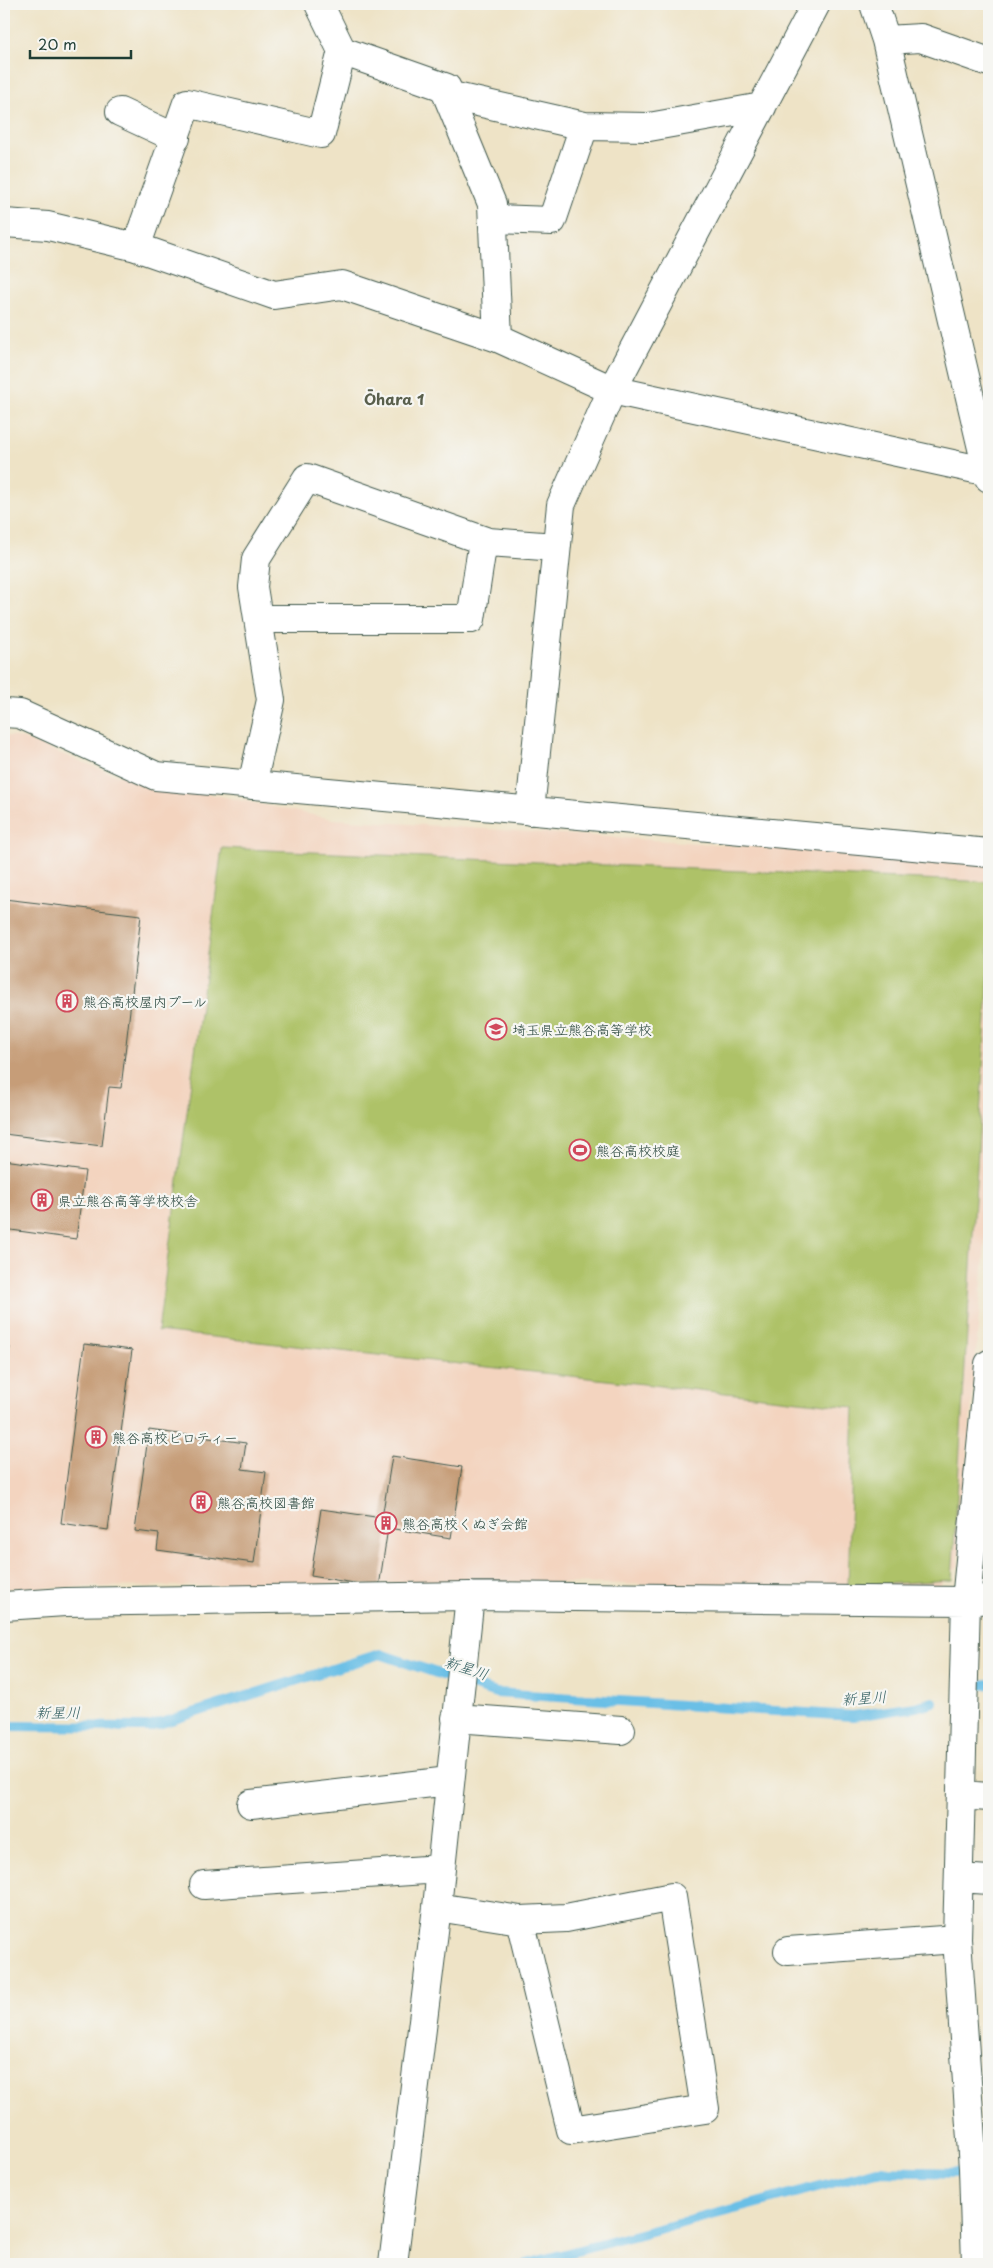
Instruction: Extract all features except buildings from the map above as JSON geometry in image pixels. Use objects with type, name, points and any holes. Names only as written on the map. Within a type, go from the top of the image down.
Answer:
[{"type":"street","points":[[136,247],[187,103],[321,134],[342,51],[319,4]]},
{"type":"street","points":[[530,811],[561,505],[612,390],[816,4]]},
{"type":"street","points":[[4,223],[48,226],[136,247],[274,295],[342,286],[498,338],[612,390],[989,474],[886,40],[874,4]]},
{"type":"street","points":[[886,40],[921,38],[989,62]]},
{"type":"street","points":[[342,51],[447,88],[447,95],[492,204],[498,338]]},
{"type":"street","points":[[447,95],[584,126],[649,127],[762,107]]},
{"type":"street","points":[[120,112],[176,138]]},
{"type":"street","points":[[494,219],[552,221],[584,126]]},
{"type":"street","points":[[252,785],[270,700],[252,587],[256,559],[307,478],[483,541],[556,547]]},
{"type":"street","points":[[258,619],[471,620],[483,541]]},
{"type":"street","points":[[4,713],[20,714],[156,776],[989,853]]},
{"type":"street","points":[[976,2264],[981,2167],[957,1939],[961,1795],[977,1600],[989,1364]]},
{"type":"street","points":[[4,1606],[74,1602],[470,1596],[977,1600]]},
{"type":"street","points":[[393,2264],[437,1907],[470,1596]]},
{"type":"street","points":[[457,1711],[621,1730]]},
{"type":"street","points":[[250,1804],[450,1781]]},
{"type":"street","points":[[961,1795],[989,1797]]},
{"type":"street","points":[[204,1885],[440,1869]]},
{"type":"street","points":[[959,1878],[989,1880]]},
{"type":"street","points":[[437,1907],[520,1920],[566,1918],[672,1897],[705,2108],[571,2130],[520,1920]]},
{"type":"street","points":[[788,1951],[957,1939]]},
{"type":"shaded area","name":"埼玉県立熊谷高等学校","points":[[4,735],[21,738],[113,774],[332,819],[989,862],[989,1197],[958,1566],[935,1589],[486,1582],[4,1588]]},
{"type":"green space","name":"熊谷高校校庭","points":[[222,848],[989,882],[989,969],[952,1580],[848,1586],[854,1407],[158,1331]]},
{"type":"waterway","name":"新星川","points":[[4,1726],[149,1727],[380,1654],[496,1693],[853,1716],[916,1707],[933,1702]]},
{"type":"waterway","name":"新星川","points":[[980,1685],[989,1684]]},
{"type":"waterway","points":[[527,2264],[877,2171],[962,2173]]},
{"type":"place","name":"熊谷高校屋内プール","points":[[67,1001]]},
{"type":"place","name":"埼玉県立熊谷高等学校","points":[[496,1029]]},
{"type":"place","name":"熊谷高校校庭","points":[[580,1150]]},
{"type":"place","name":"県立熊谷高等学校校舎","points":[[42,1200]]},
{"type":"place","name":"熊谷高校ピロティー","points":[[96,1437]]},
{"type":"place","name":"熊谷高校図書館","points":[[201,1502]]},
{"type":"place","name":"熊谷高校くぬぎ会館","points":[[386,1523]]},
{"type":"district","name":"Ōhara 1","points":[[394,398]]}]
